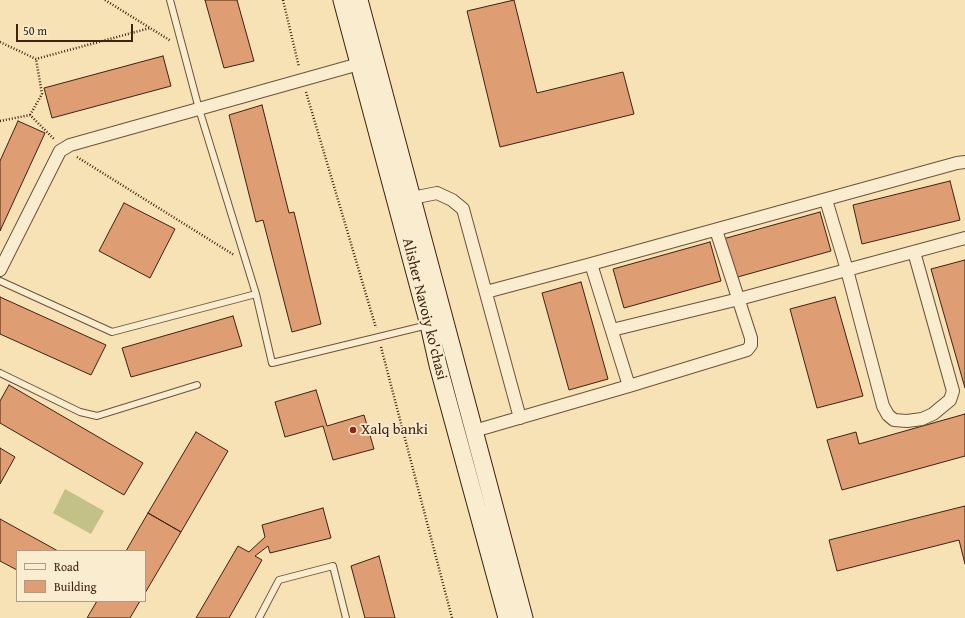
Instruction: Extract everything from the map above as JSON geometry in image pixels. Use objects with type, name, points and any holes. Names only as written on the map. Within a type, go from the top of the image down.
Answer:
[{"type":"main road","name":"Alisher Navoiy ko'chasi","points":[[342,0],[359,64],[437,323],[474,431],[501,563],[507,618]]},
{"type":"main road","name":"Alisher Navoiy ko'chasi","points":[[359,0],[412,198],[437,323],[438,365],[501,563],[524,618]]},
{"type":"street","points":[[0,270],[60,151],[70,145],[359,64]]},
{"type":"street","points":[[486,292],[965,162]]},
{"type":"street","points":[[412,198],[436,193],[452,200],[463,209],[520,418]]},
{"type":"street","points":[[826,200],[847,270],[883,406],[888,415],[894,420],[907,421],[922,419],[933,414],[950,400],[953,391],[914,252]]},
{"type":"street","points":[[474,431],[630,386],[747,350],[751,345],[751,338],[716,230]]},
{"type":"street","points":[[612,330],[739,299],[965,238]]},
{"type":"street","points":[[592,264],[630,386]]},
{"type":"lane","points":[[170,0],[199,108],[248,264],[272,363],[437,323]]},
{"type":"lane","points":[[0,281],[112,332],[256,294]]},
{"type":"lane","points":[[0,374],[80,412],[97,416],[197,385]]},
{"type":"lane","points":[[259,618],[279,580],[333,566],[346,618]]},
{"type":"path","points":[[105,0],[183,49]]},
{"type":"path","points":[[283,0],[302,80],[379,337],[452,618]]},
{"type":"path","points":[[0,42],[36,59],[150,28]]},
{"type":"path","points":[[0,121],[30,115],[42,94],[36,59]]},
{"type":"path","points":[[30,115],[64,149],[248,264]]},
{"type":"shaded area","points":[[65,489],[104,511],[91,534],[53,513]]},
{"type":"building","points":[[205,0],[237,0],[254,61],[224,68]]},
{"type":"building","points":[[514,0],[537,93],[623,72],[634,114],[500,147],[467,11]]},
{"type":"building","points":[[163,56],[171,86],[52,118],[44,88]]},
{"type":"building","points":[[262,105],[289,213],[294,212],[321,324],[292,332],[263,220],[256,222],[229,115]]},
{"type":"building","points":[[18,121],[45,133],[0,231],[0,161]]},
{"type":"building","points":[[950,181],[960,220],[862,244],[853,205]]},
{"type":"building","points":[[124,203],[175,229],[150,278],[99,251]]},
{"type":"building","points":[[820,212],[831,251],[734,278],[723,239]]},
{"type":"building","points":[[710,242],[721,281],[624,308],[613,269]]},
{"type":"building","points":[[965,260],[965,388],[931,269]]},
{"type":"building","points":[[581,282],[608,379],[569,390],[542,293]]},
{"type":"building","points":[[0,297],[106,345],[91,375],[0,334]]},
{"type":"building","points":[[835,297],[863,396],[817,408],[790,309]]},
{"type":"building","points":[[233,316],[242,346],[131,377],[122,348]]},
{"type":"building","points":[[9,385],[143,463],[124,495],[0,423],[0,401]]},
{"type":"building","points":[[316,390],[327,426],[364,415],[374,449],[333,460],[323,426],[285,437],[275,402]]},
{"type":"building","points":[[965,414],[965,456],[842,490],[827,440],[856,432],[859,444]]},
{"type":"building","points":[[196,432],[228,451],[181,532],[148,513]]},
{"type":"building","points":[[0,448],[15,457],[0,484]]},
{"type":"building","points":[[965,506],[965,564],[959,540],[837,571],[829,540]]},
{"type":"building","points":[[323,508],[331,538],[270,553],[268,546],[255,556],[262,560],[229,618],[196,618],[238,546],[249,552],[265,537],[262,525]]},
{"type":"building","points":[[148,513],[181,532],[146,591],[146,550],[127,550]]},
{"type":"building","points":[[0,519],[56,550],[16,550],[16,569],[0,561]]},
{"type":"building","points":[[379,556],[395,618],[365,618],[351,566]]},
{"type":"building","points":[[96,602],[139,602],[130,618],[87,618]]},
{"type":"place","name":"Xalq banki","points":[[353,430]]}]
